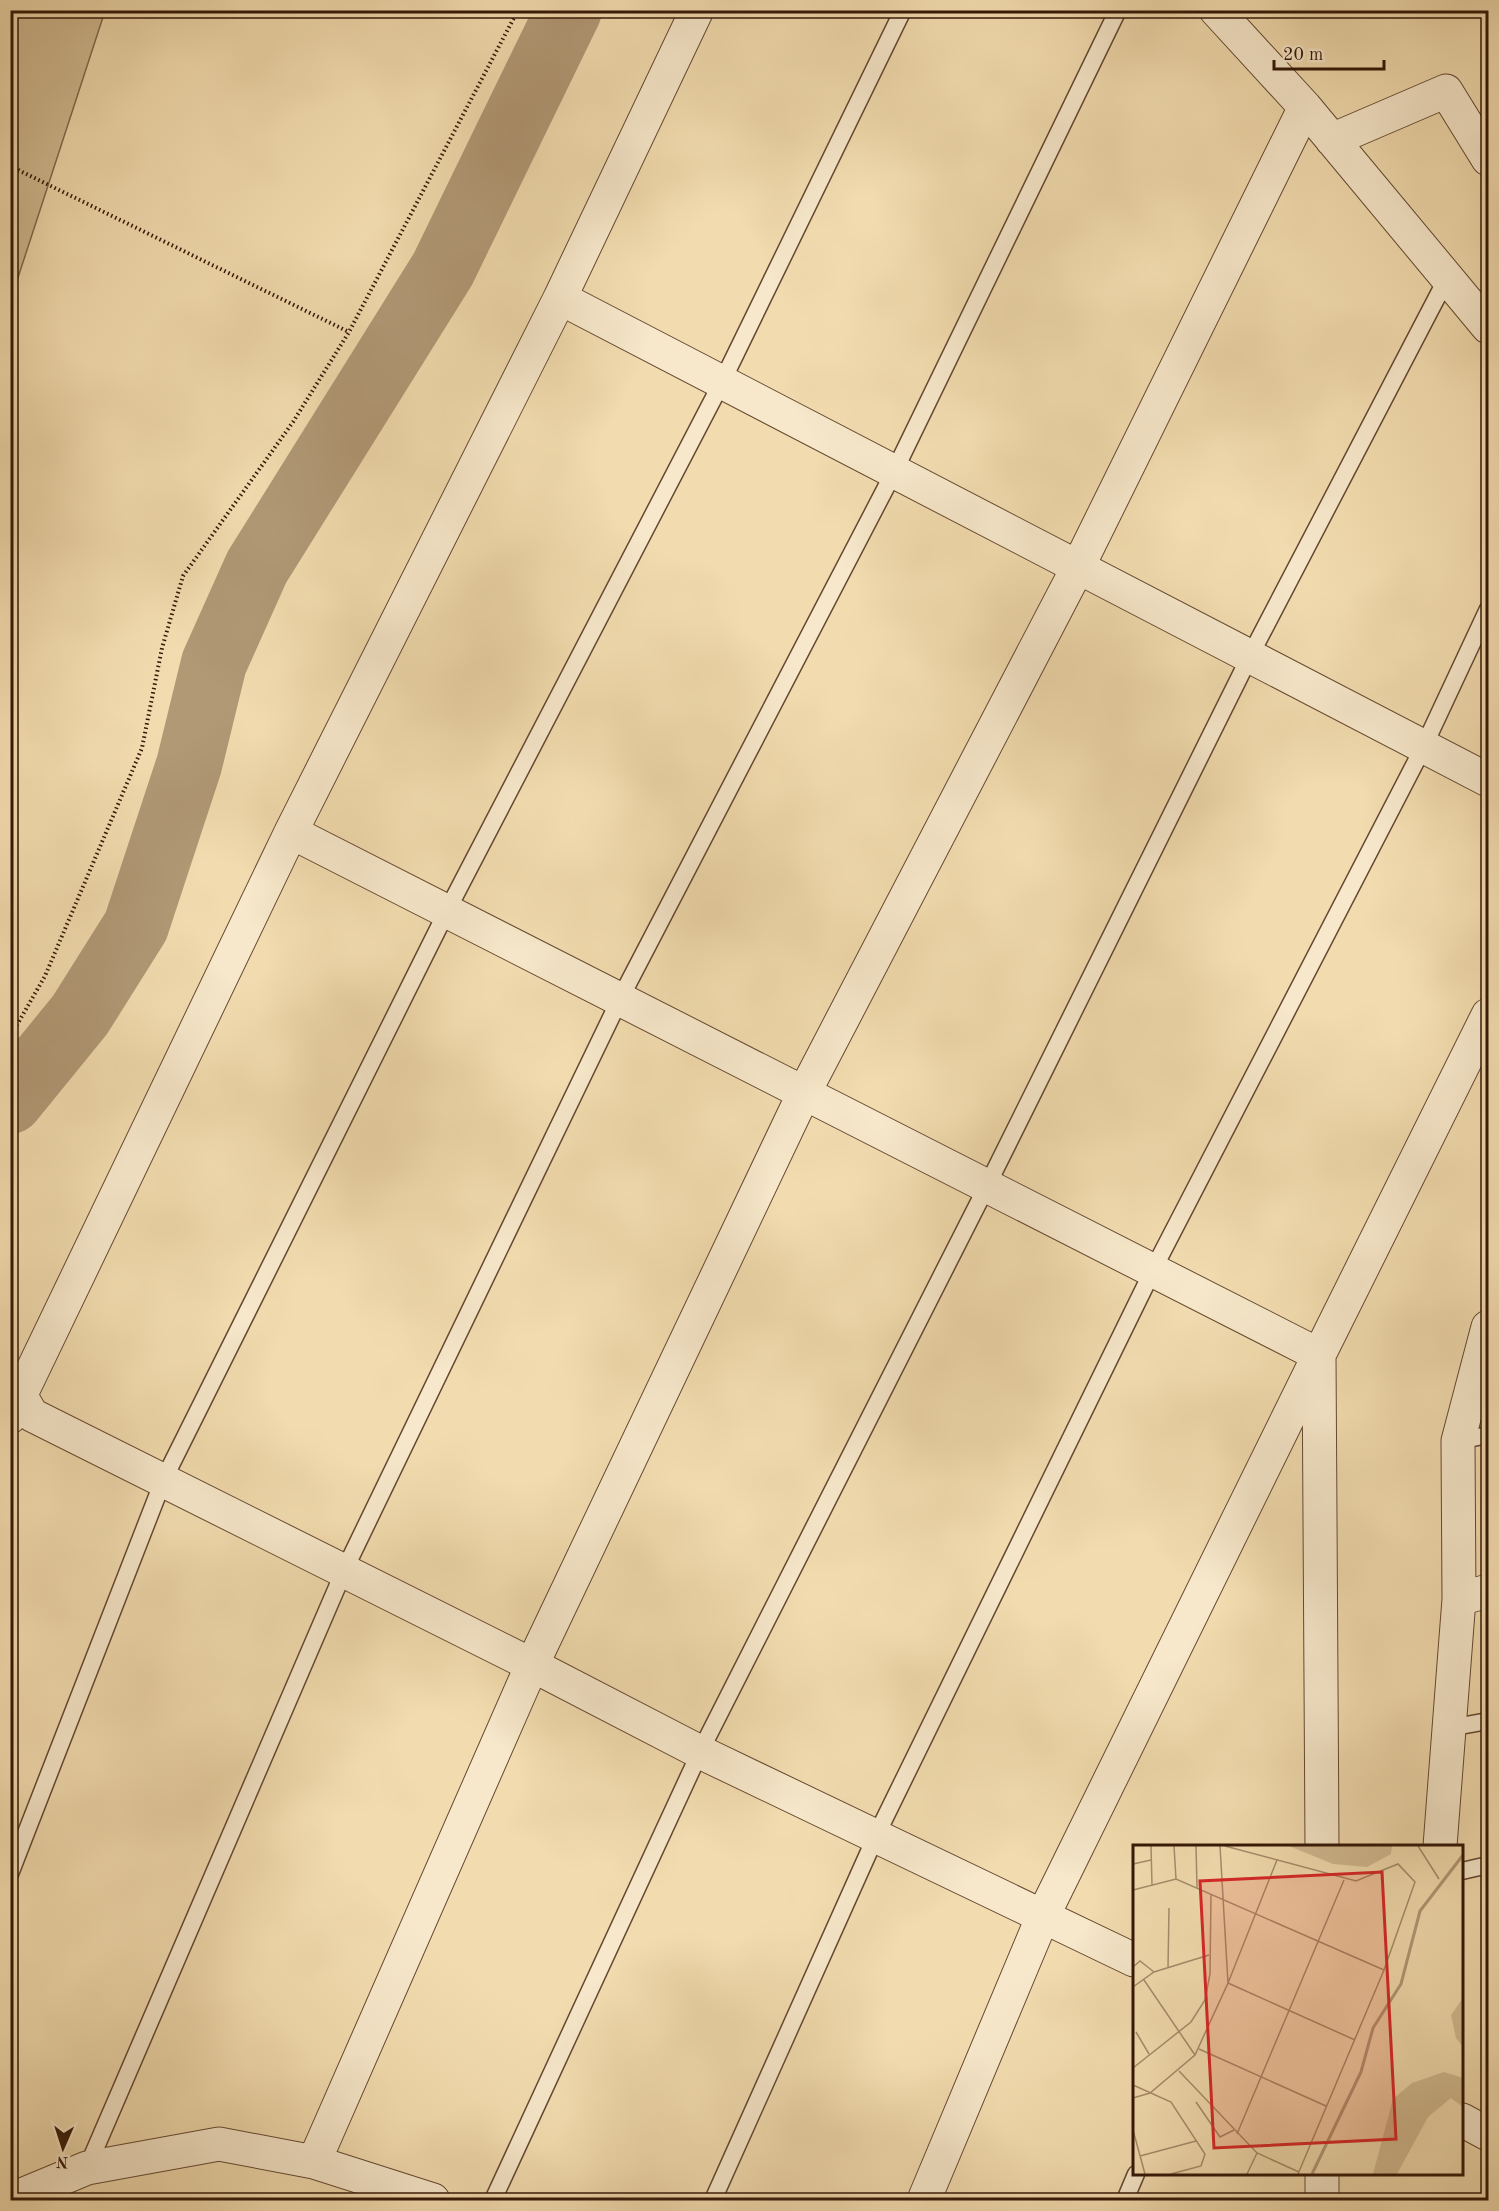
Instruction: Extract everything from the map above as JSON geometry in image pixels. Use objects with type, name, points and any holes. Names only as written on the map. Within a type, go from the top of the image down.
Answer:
[{"type":"street","points":[[697,10],[560,298],[291,832],[15,1406],[344,1570],[700,1752],[1133,1960]]},
{"type":"street","points":[[1216,10],[1305,107],[1488,327]]},
{"type":"street","points":[[1332,140],[1446,91],[1488,159]]},
{"type":"street","points":[[314,2162],[532,1665],[804,1093],[1078,567],[1305,107]]},
{"type":"street","points":[[560,298],[1488,780]]},
{"type":"street","points":[[291,832],[1319,1354]]},
{"type":"street","points":[[924,2200],[1043,1916],[1488,1015]]},
{"type":"street","points":[[1440,1845],[1449,1728],[1474,1595],[1473,1438],[1488,1327]]},
{"type":"street","points":[[1319,1354],[1322,1845]]},
{"type":"street","points":[[1463,2121],[1488,2134]]},
{"type":"street","points":[[10,2200],[87,2168],[219,2144],[314,2162],[433,2200]]},
{"type":"street","points":[[1322,2175],[1322,2200]]},
{"type":"lane","points":[[10,1874],[163,1481],[447,911],[722,382],[903,10]]},
{"type":"lane","points":[[87,2168],[344,1570],[620,999],[894,472],[1118,10]]},
{"type":"lane","points":[[493,2200],[700,1752],[987,1186],[1250,656],[1447,278]]},
{"type":"lane","points":[[713,2200],[876,1836],[1153,1269],[1424,746],[1488,609]]},
{"type":"lane","points":[[1449,1728],[1488,1721]]},
{"type":"lane","points":[[1463,1871],[1488,1865]]},
{"type":"lane","points":[[1125,2200],[1136,2175]]},
{"type":"path","points":[[10,1037],[45,976],[142,748],[162,648],[183,576],[293,422],[349,332],[518,10]]},
{"type":"path","points":[[10,166],[349,332]]},
{"type":"path","points":[[10,181],[18,170]]},
{"type":"shaded area","points":[[10,11],[105,11],[11,299]]},
{"type":"waterway","points":[[10,1101],[80,1015],[136,926],[189,765],[214,663],[257,567],[443,269],[569,10]]}]
